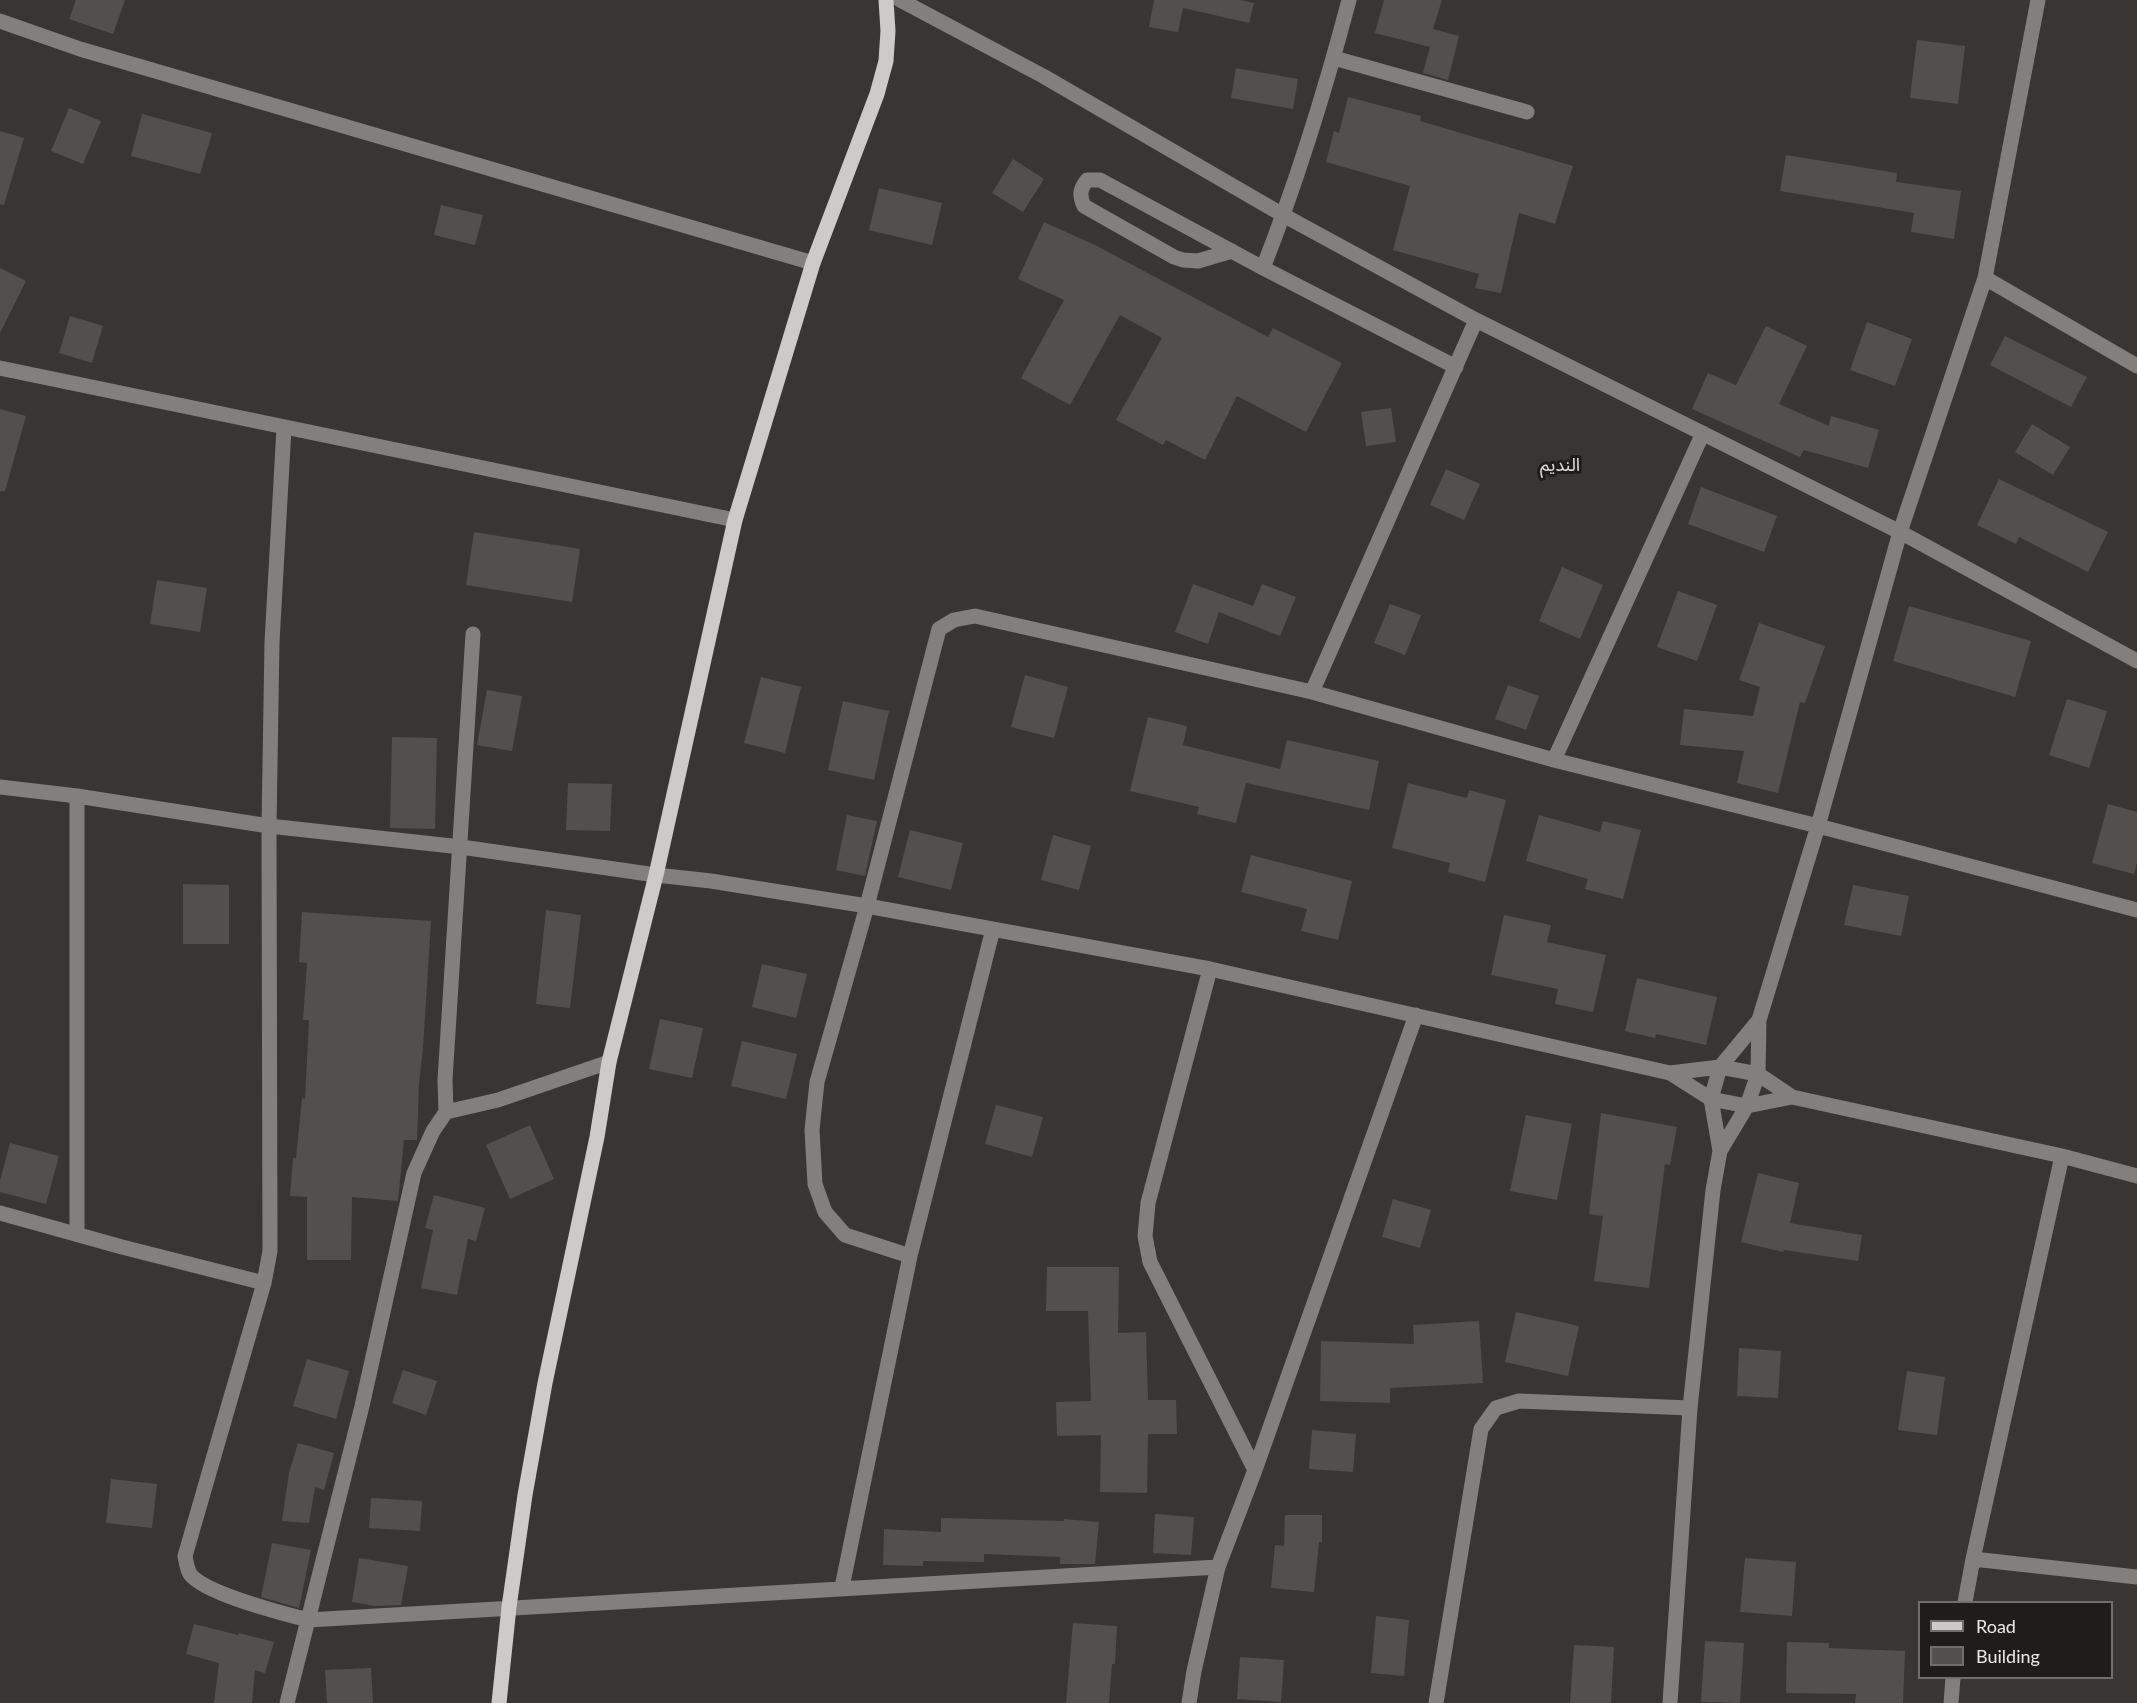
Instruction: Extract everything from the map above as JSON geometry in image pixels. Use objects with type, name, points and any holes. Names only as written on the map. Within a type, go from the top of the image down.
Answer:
[{"type":"main road","points":[[499,1703],[509,1607],[525,1495],[545,1383],[597,1137],[609,1062],[656,876],[735,520],[813,263],[877,94],[886,61],[888,31],[886,0]]},
{"type":"street","points":[[900,0],[1043,75],[1283,215],[1476,320],[1900,532],[2137,661]]},
{"type":"street","points":[[1263,268],[1283,215],[1334,58],[1349,0]]},
{"type":"street","points":[[1720,1151],[1747,1106],[1758,1074],[1759,1020],[1818,826],[1900,532],[1985,278],[2038,0]]},
{"type":"street","points":[[0,21],[80,49],[813,263]]},
{"type":"street","points":[[1334,58],[1527,112]]},
{"type":"street","points":[[1232,251],[1198,261],[1174,257],[1084,206],[1080,197],[1082,187],[1087,180],[1100,180],[1232,251],[1263,268],[1456,367]]},
{"type":"street","points":[[1985,278],[2137,366]]},
{"type":"street","points":[[1312,692],[1476,320]]},
{"type":"street","points":[[0,368],[735,520]]},
{"type":"street","points":[[284,428],[272,642],[270,1251],[264,1283],[185,1556],[189,1572],[201,1584],[268,1609],[308,1620],[842,1587],[1218,1567]]},
{"type":"street","points":[[1554,760],[1703,433]]},
{"type":"street","points":[[910,1256],[845,1235],[825,1212],[815,1184],[812,1130],[817,1082],[867,906],[939,629],[954,620],[975,616],[1312,692],[1554,760],[1818,826],[2137,910]]},
{"type":"street","points":[[287,1703],[362,1406],[414,1173],[434,1131],[446,1112],[445,1080],[473,634]]},
{"type":"street","points":[[0,787],[77,796],[270,826],[461,847],[656,876],[711,881],[867,906],[1210,969],[1670,1073],[1711,1099],[1747,1106],[1792,1097]]},
{"type":"street","points":[[77,796],[77,1234]]},
{"type":"street","points":[[842,1587],[910,1256],[993,929]]},
{"type":"street","points":[[1210,969],[1148,1203],[1144,1236],[1150,1262],[1255,1470]]},
{"type":"street","points":[[1189,1703],[1218,1567],[1255,1470],[1416,1015]]},
{"type":"street","points":[[1670,1703],[1690,1408],[1713,1190],[1720,1151],[1711,1099],[1720,1067],[1759,1020]]},
{"type":"street","points":[[446,1112],[498,1100],[609,1062]]},
{"type":"street","points":[[1670,1073],[1720,1067],[1758,1074],[1792,1097],[2061,1156],[2137,1176]]},
{"type":"street","points":[[1965,1601],[2061,1156]]},
{"type":"street","points":[[0,1213],[264,1283]]},
{"type":"street","points":[[1436,1703],[1481,1430],[1496,1408],[1519,1401],[1690,1408]]},
{"type":"street","points":[[1973,1559],[2137,1577]]},
{"type":"street","points":[[1951,1703],[1953,1679]]},
{"type":"building","points":[[76,0],[125,0],[113,34],[69,19]]},
{"type":"building","points":[[1154,0],[1240,0],[1254,3],[1249,23],[1183,8],[1178,32],[1149,27]]},
{"type":"building","points":[[1384,0],[1442,0],[1433,29],[1459,36],[1448,80],[1423,73],[1430,47],[1375,33]]},
{"type":"building","points":[[1917,40],[1965,46],[1958,104],[1910,98]]},
{"type":"building","points":[[1236,68],[1298,79],[1293,109],[1231,98]]},
{"type":"building","points":[[1348,97],[1421,116],[1420,121],[1573,166],[1555,224],[1519,213],[1501,293],[1475,288],[1479,274],[1393,250],[1410,186],[1326,162],[1334,131],[1339,133]]},
{"type":"building","points":[[69,108],[101,121],[83,164],[51,151]]},
{"type":"building","points":[[142,114],[212,133],[200,174],[131,156]]},
{"type":"building","points":[[0,131],[24,138],[4,205],[0,204]]},
{"type":"building","points":[[1786,155],[1897,173],[1896,182],[1961,191],[1954,239],[1911,232],[1914,213],[1780,191]]},
{"type":"building","points":[[1013,159],[1044,179],[1023,212],[992,193]]},
{"type":"building","points":[[879,188],[942,203],[932,245],[869,230]]},
{"type":"building","points":[[441,205],[483,215],[475,245],[434,235]]},
{"type":"building","points":[[1044,222],[1097,246],[1268,337],[1273,328],[1342,363],[1306,432],[1237,396],[1205,460],[1166,440],[1163,445],[1116,420],[1162,338],[1120,315],[1070,405],[1021,378],[1064,300],[1018,279]]},
{"type":"building","points":[[0,268],[26,281],[0,333]]},
{"type":"building","points":[[70,316],[103,326],[92,363],[59,353]]},
{"type":"building","points":[[1867,322],[1912,339],[1895,386],[1850,370]]},
{"type":"building","points":[[1766,326],[1807,346],[1779,404],[1829,426],[1831,416],[1879,430],[1868,468],[1804,450],[1800,457],[1692,409],[1708,373],[1736,385]]},
{"type":"building","points":[[2005,336],[2087,377],[2071,407],[1990,365]]},
{"type":"building","points":[[1391,408],[1396,442],[1366,446],[1361,412]]},
{"type":"building","points":[[0,409],[26,416],[5,491],[0,491]]},
{"type":"building","points":[[2032,424],[2070,447],[2053,475],[2015,452]]},
{"type":"building","points":[[1446,469],[1480,484],[1464,520],[1430,505]]},
{"type":"building","points":[[1999,479],[2108,532],[2088,572],[2019,537],[2016,544],[1977,525]]},
{"type":"building","points":[[1701,487],[1777,516],[1764,552],[1688,524]]},
{"type":"building","points":[[474,532],[580,549],[572,602],[466,585]]},
{"type":"building","points":[[1562,567],[1603,585],[1580,639],[1539,621]]},
{"type":"building","points":[[157,580],[207,588],[200,632],[150,624]]},
{"type":"building","points":[[1193,584],[1253,606],[1262,584],[1296,597],[1280,636],[1219,612],[1208,644],[1175,632]]},
{"type":"building","points":[[1678,591],[1717,605],[1697,661],[1657,647]]},
{"type":"building","points":[[1390,604],[1421,615],[1405,655],[1374,643]]},
{"type":"building","points":[[1909,606],[2031,641],[2015,697],[1893,661]]},
{"type":"building","points":[[1759,623],[1825,646],[1805,703],[1800,702],[1778,793],[1737,783],[1744,751],[1680,745],[1684,709],[1753,716],[1760,687],[1739,680]]},
{"type":"building","points":[[1025,675],[1068,687],[1054,738],[1011,727]]},
{"type":"building","points":[[761,677],[801,687],[785,753],[744,743]]},
{"type":"building","points":[[1508,685],[1539,696],[1526,730],[1495,719]]},
{"type":"building","points":[[487,690],[522,696],[512,751],[477,745]]},
{"type":"building","points":[[2067,699],[2107,711],[2089,768],[2049,755]]},
{"type":"building","points":[[843,701],[889,711],[874,780],[828,770]]},
{"type":"building","points":[[1148,717],[1187,726],[1183,745],[1280,769],[1287,740],[1379,761],[1369,810],[1246,783],[1236,823],[1197,814],[1199,807],[1130,791]]},
{"type":"building","points":[[392,737],[437,738],[435,829],[390,828]]},
{"type":"building","points":[[568,783],[612,784],[610,831],[566,830]]},
{"type":"building","points":[[1408,783],[1467,798],[1469,790],[1506,800],[1485,882],[1448,872],[1450,863],[1392,848]]},
{"type":"building","points":[[2108,804],[2137,812],[2137,863],[2134,874],[2092,863]]},
{"type":"building","points":[[847,815],[877,821],[865,876],[836,870]]},
{"type":"building","points":[[1539,815],[1600,832],[1603,821],[1641,830],[1623,899],[1585,889],[1588,879],[1526,861]]},
{"type":"building","points":[[910,830],[963,843],[951,890],[898,877]]},
{"type":"building","points":[[1053,835],[1091,846],[1079,890],[1041,880]]},
{"type":"building","points":[[1251,855],[1352,881],[1338,940],[1301,931],[1307,909],[1241,892]]},
{"type":"building","points":[[183,884],[229,885],[229,944],[183,944]]},
{"type":"building","points":[[1853,885],[1909,896],[1901,936],[1844,925]]},
{"type":"building","points":[[546,910],[581,915],[570,1008],[536,1004]]},
{"type":"building","points":[[302,912],[431,921],[417,1140],[404,1140],[398,1201],[352,1197],[351,1260],[307,1260],[307,1197],[290,1196],[302,1098],[305,1099],[309,1020],[303,1020],[307,963],[299,962]]},
{"type":"building","points":[[1504,915],[1551,925],[1547,942],[1606,955],[1593,1012],[1555,1004],[1558,989],[1491,975]]},
{"type":"building","points":[[762,964],[807,974],[796,1018],[752,1007]]},
{"type":"building","points":[[1637,978],[1717,997],[1706,1045],[1656,1034],[1655,1038],[1625,1031]]},
{"type":"building","points":[[660,1019],[703,1028],[692,1078],[649,1069]]},
{"type":"building","points":[[742,1041],[797,1054],[786,1099],[731,1086]]},
{"type":"building","points":[[996,1105],[1043,1117],[1032,1157],[985,1144]]},
{"type":"building","points":[[1601,1113],[1677,1127],[1670,1165],[1665,1164],[1649,1288],[1594,1281],[1603,1216],[1589,1214]]},
{"type":"building","points":[[1526,1115],[1572,1124],[1557,1200],[1510,1191]]},
{"type":"building","points":[[530,1125],[554,1179],[510,1199],[486,1145]]},
{"type":"building","points":[[10,1143],[59,1156],[46,1204],[0,1192],[0,1181]]},
{"type":"building","points":[[1758,1173],[1799,1183],[1790,1223],[1862,1235],[1858,1261],[1784,1250],[1783,1252],[1741,1242]]},
{"type":"building","points":[[434,1195],[485,1208],[476,1241],[468,1239],[457,1295],[421,1288],[433,1230],[425,1228]]},
{"type":"building","points":[[1393,1199],[1431,1210],[1420,1248],[1382,1237]]},
{"type":"building","points":[[1047,1267],[1119,1267],[1118,1333],[1146,1332],[1148,1400],[1176,1400],[1177,1434],[1148,1434],[1147,1493],[1100,1492],[1101,1435],[1057,1436],[1056,1402],[1091,1401],[1088,1311],[1046,1311]]},
{"type":"building","points":[[1516,1312],[1579,1326],[1568,1376],[1505,1362]]},
{"type":"building","points":[[1479,1321],[1483,1383],[1390,1388],[1390,1403],[1320,1401],[1321,1341],[1414,1344],[1413,1325]]},
{"type":"building","points":[[1739,1348],[1781,1351],[1778,1398],[1737,1396]]},
{"type":"building","points":[[307,1359],[349,1371],[336,1419],[293,1406]]},
{"type":"building","points":[[403,1370],[437,1381],[426,1415],[392,1403]]},
{"type":"building","points":[[1907,1371],[1945,1377],[1937,1435],[1898,1430]]},
{"type":"building","points":[[1312,1430],[1356,1434],[1353,1472],[1309,1469]]},
{"type":"building","points":[[298,1443],[334,1453],[324,1490],[315,1487],[309,1523],[282,1521],[289,1473]]},
{"type":"building","points":[[111,1479],[157,1484],[152,1528],[106,1523]]},
{"type":"building","points":[[371,1498],[422,1501],[420,1531],[369,1528]]},
{"type":"building","points":[[1155,1514],[1194,1517],[1191,1555],[1153,1553]]},
{"type":"building","points":[[1285,1515],[1322,1515],[1322,1542],[1319,1542],[1314,1592],[1271,1588],[1275,1545],[1284,1546]]},
{"type":"building","points":[[941,1518],[1064,1521],[1064,1519],[1099,1522],[1095,1564],[1060,1564],[1060,1557],[984,1554],[984,1562],[923,1561],[923,1566],[883,1565],[884,1529],[941,1532]]},
{"type":"building","points":[[272,1543],[311,1550],[299,1608],[261,1597]]},
{"type":"building","points":[[359,1558],[408,1566],[401,1605],[375,1606],[352,1602]]},
{"type":"building","points":[[1745,1558],[1796,1562],[1792,1616],[1740,1612]]},
{"type":"building","points":[[1376,1616],[1409,1620],[1404,1676],[1371,1673]]},
{"type":"building","points":[[1073,1623],[1117,1626],[1115,1664],[1112,1664],[1109,1703],[1066,1703]]},
{"type":"building","points":[[194,1624],[274,1642],[265,1673],[255,1670],[252,1703],[214,1703],[219,1663],[186,1654]]},
{"type":"building","points":[[1705,1641],[1744,1643],[1740,1703],[1701,1702]]},
{"type":"building","points":[[1787,1642],[1829,1643],[1829,1648],[1905,1651],[1903,1703],[1855,1703],[1856,1694],[1786,1693]]},
{"type":"building","points":[[1574,1645],[1614,1647],[1611,1703],[1570,1703]]},
{"type":"building","points":[[1240,1657],[1284,1660],[1281,1702],[1237,1699]]},
{"type":"building","points":[[371,1668],[373,1703],[327,1703],[325,1670]]},
{"type":"district","name":"النديم","points":[[1560,465]]}]
